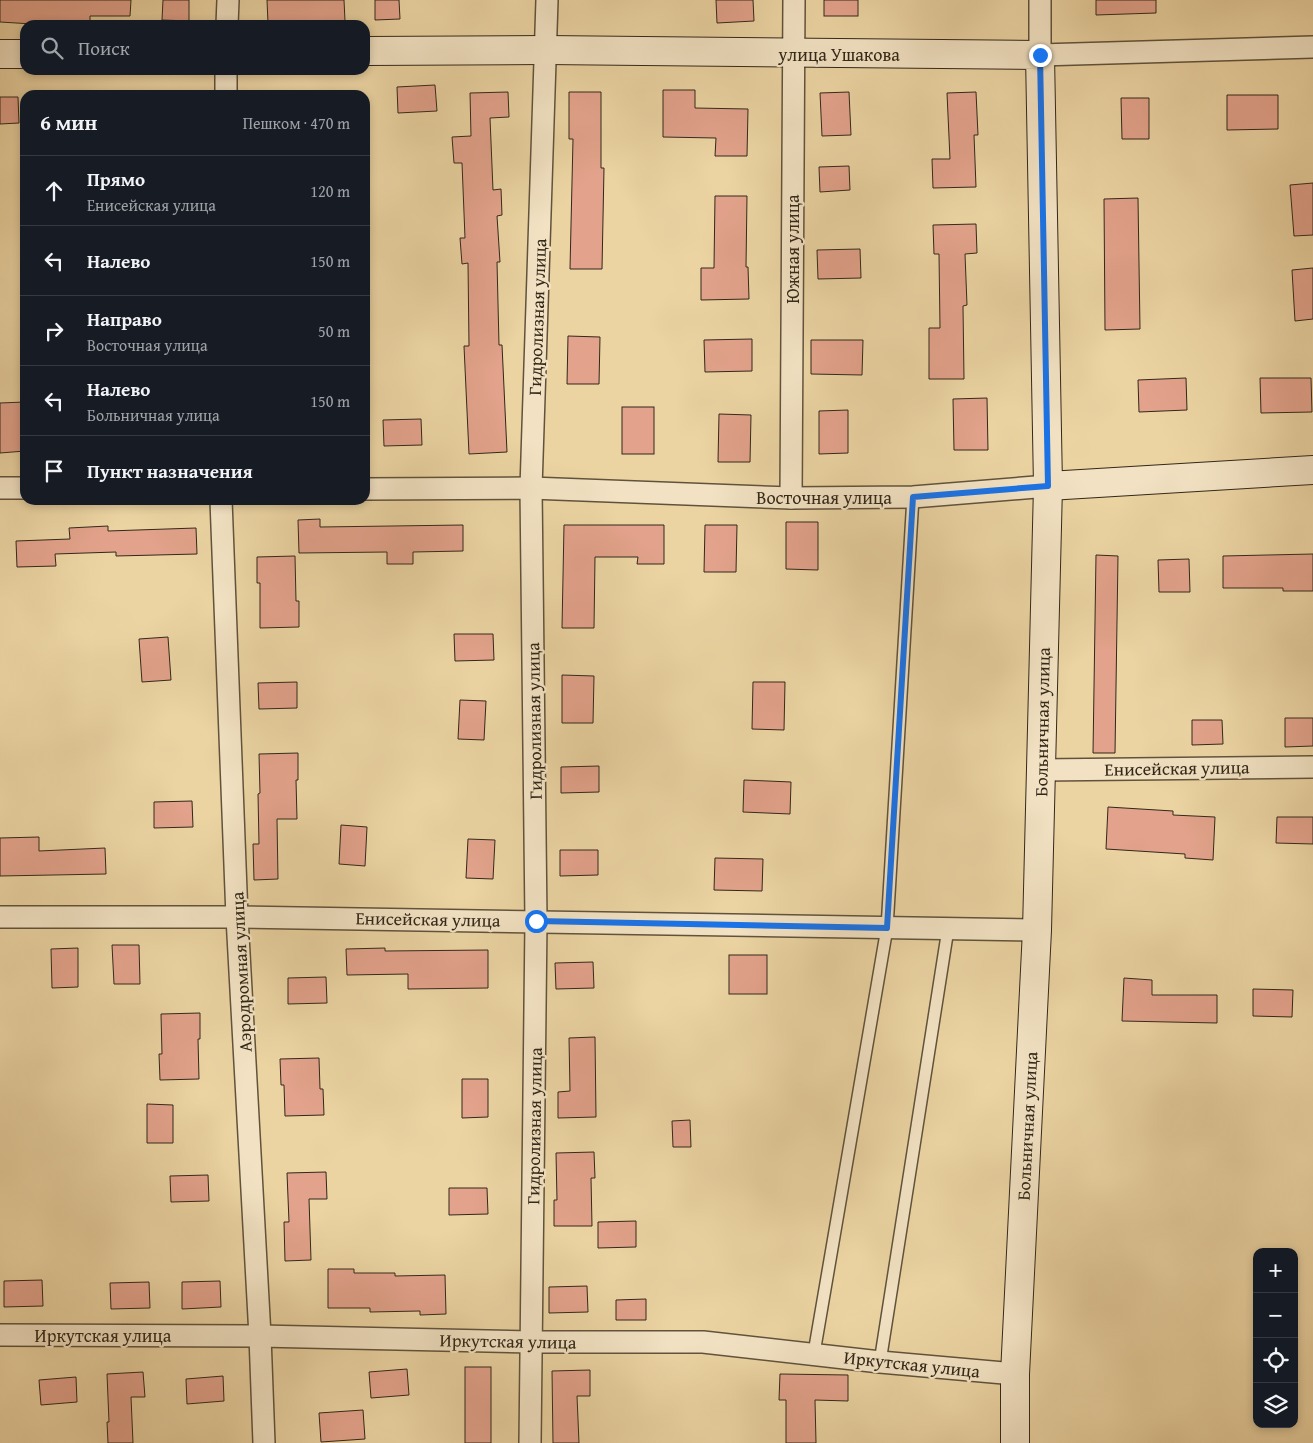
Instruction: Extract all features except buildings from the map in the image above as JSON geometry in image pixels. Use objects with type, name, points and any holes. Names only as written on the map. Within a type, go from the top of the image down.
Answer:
[{"type":"street","points":[[227,20],[228,0]]},
{"type":"street","name":"Гидролизная улица","points":[[530,1443],[536,921],[531,488],[547,0]]},
{"type":"street","name":"Южная улица","points":[[791,498],[794,0]]},
{"type":"street","name":"Больничная улица","points":[[1015,1443],[1015,1374],[1036,930],[1048,486],[1040,0]]},
{"type":"street","name":"улица Ушакова","points":[[370,52],[546,50],[1040,55],[1313,46]]},
{"type":"street","points":[[0,54],[20,54]]},
{"type":"street","points":[[226,75],[226,90]]},
{"type":"street","name":"Восточная улица","points":[[370,489],[531,488],[791,498],[913,497],[1048,486],[1313,470]]},
{"type":"street","points":[[0,488],[20,488]]},
{"type":"street","name":"Аэродромная улица","points":[[221,505],[238,917],[264,1443]]},
{"type":"street","name":"Енисейская улица","points":[[1041,770],[1313,767]]},
{"type":"street","name":"Енисейская улица","points":[[0,917],[238,917],[1036,930]]},
{"type":"street","name":"Иркутская улица","points":[[0,1335],[260,1336],[531,1342],[703,1342],[814,1353],[880,1362],[1015,1374]]},
{"type":"lane","points":[[814,1353],[887,928],[913,497]]},
{"type":"lane","points":[[880,1362],[948,929]]},
{"type":"route","points":[[536,921],[887,928],[913,497],[1048,486],[1040,55]]}]
